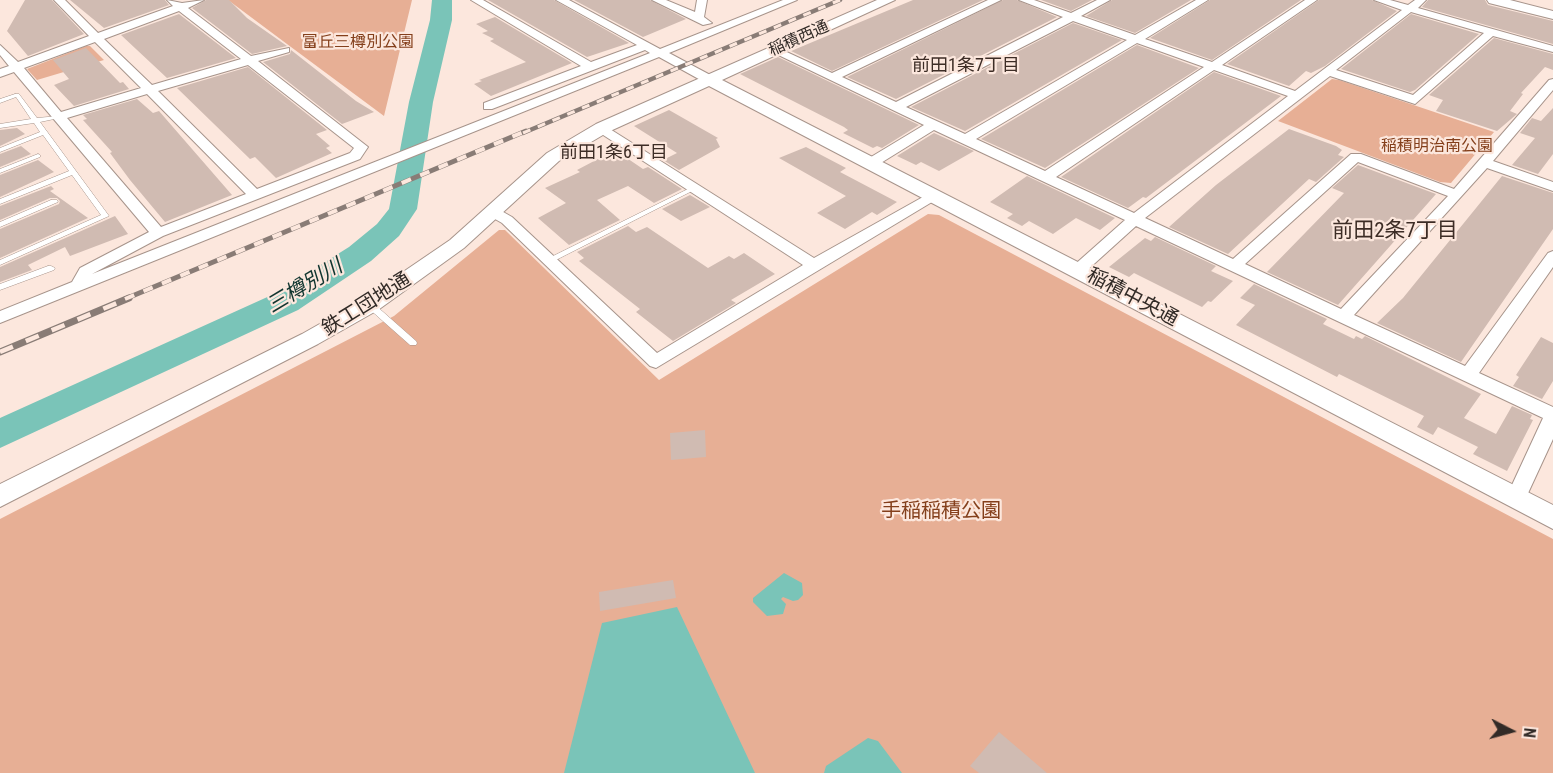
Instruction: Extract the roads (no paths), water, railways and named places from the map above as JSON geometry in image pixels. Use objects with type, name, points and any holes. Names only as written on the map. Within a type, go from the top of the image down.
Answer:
[{"type":"street","points":[[59,0],[255,195]]},
{"type":"street","points":[[0,73],[97,37],[176,3],[199,0]]},
{"type":"street","points":[[476,0],[591,67]]},
{"type":"street","points":[[561,0],[710,80]]},
{"type":"street","points":[[657,0],[691,15],[699,16]]},
{"type":"street","points":[[702,0],[699,16],[702,21],[720,29]]},
{"type":"street","points":[[0,317],[792,0]]},
{"type":"street","name":"稲積西通","points":[[710,80],[888,0]]},
{"type":"street","points":[[833,77],[996,0]]},
{"type":"street","points":[[1024,0],[1299,96]]},
{"type":"street","points":[[896,107],[1105,0]]},
{"type":"street","points":[[965,140],[1203,0]]},
{"type":"street","points":[[1046,177],[1312,0]]},
{"type":"street","points":[[1379,0],[1416,4],[1491,32],[1553,49]]},
{"type":"street","points":[[1494,0],[1553,15]]},
{"type":"street","points":[[76,288],[86,271],[158,233],[356,156],[361,147],[176,3]]},
{"type":"street","points":[[1078,270],[1135,219],[1299,96],[1416,4]]},
{"type":"street","points":[[1330,72],[1415,100],[1491,32]]},
{"type":"street","points":[[488,106],[647,45]]},
{"type":"street","points":[[0,48],[158,233]]},
{"type":"street","points":[[57,117],[285,50]]},
{"type":"street","points":[[774,50],[1553,416],[1516,498]]},
{"type":"street","name":"鉄工団地通","points":[[0,495],[310,339],[370,305],[457,244],[553,157],[602,128],[710,80]]},
{"type":"street","name":"稲積中央通","points":[[710,80],[1553,518]]},
{"type":"street","points":[[1344,316],[1457,195],[1553,83]]},
{"type":"street","points":[[871,163],[934,125]]},
{"type":"street","points":[[602,128],[814,264]]},
{"type":"street","points":[[1234,266],[1356,157],[1457,195]]},
{"type":"street","points":[[1485,163],[1553,187]]},
{"type":"street","points":[[493,212],[507,220],[547,261],[656,362],[814,264],[935,196]]},
{"type":"street","points":[[1468,375],[1553,256]]},
{"type":"lane","points":[[0,101],[17,95],[105,216],[0,263]]},
{"type":"lane","points":[[0,126],[57,117]]},
{"type":"lane","points":[[0,150],[45,132]]},
{"type":"lane","points":[[0,171],[38,156]]},
{"type":"lane","points":[[0,202],[74,172]]},
{"type":"lane","points":[[547,261],[694,188]]},
{"type":"lane","points":[[0,225],[54,202]]},
{"type":"lane","points":[[0,287],[51,268]]},
{"type":"lane","points":[[370,305],[413,343]]},
{"type":"water","points":[[784,573],[802,583],[803,595],[793,601],[783,597],[781,599],[786,604],[783,614],[767,616],[753,602],[753,598]]},
{"type":"water","points":[[677,607],[755,773],[564,773],[602,623]]},
{"type":"water","points":[[868,738],[878,741],[902,773],[824,773],[826,766]]},
{"type":"waterway","name":"三樽別川","points":[[0,434],[286,302],[360,254],[388,230],[403,209],[421,102],[441,20],[442,0]]},
{"type":"railway","points":[[523,133],[840,0]]},
{"type":"railway","points":[[125,299],[526,131]]},
{"type":"railway","points":[[0,352],[129,298]]},
{"type":"district","name":"前田1条7丁目","points":[[966,66]]},
{"type":"district","name":"前田1条6丁目","points":[[614,153]]},
{"type":"district","name":"前田2条7丁目","points":[[1395,232]]},
{"type":"park label","name":"富丘三樽別公園","points":[[358,43]]},
{"type":"park label","name":"稲積明治南公園","points":[[1437,147]]},
{"type":"park label","name":"手稲稲積公園","points":[[941,512]]}]
